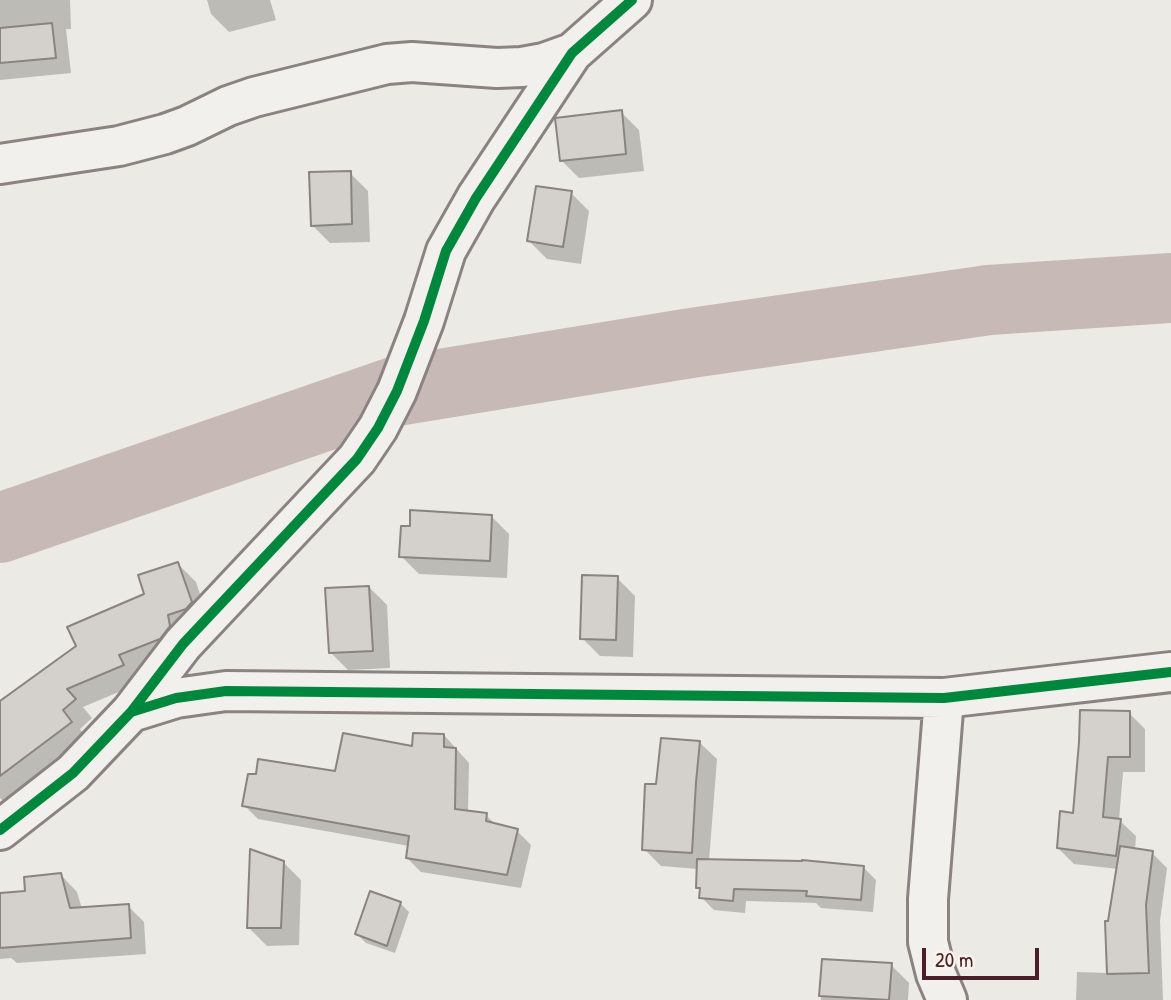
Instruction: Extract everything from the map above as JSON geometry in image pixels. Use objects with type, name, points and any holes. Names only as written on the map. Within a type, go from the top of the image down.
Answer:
[{"type":"street","points":[[0,830],[73,773],[131,712],[183,643],[357,459],[378,428],[397,391],[424,321],[446,251],[476,198],[572,53],[632,0]]},
{"type":"street","points":[[0,164],[119,146],[165,134],[254,97],[387,64],[412,62],[497,68],[522,67],[572,53]]},
{"type":"street","points":[[131,712],[176,698],[226,691],[944,698],[1171,672]]},
{"type":"street","points":[[944,698],[928,942],[936,974],[947,1000]]},
{"type":"building","points":[[52,23],[56,58],[0,63],[0,28]]},
{"type":"building","points":[[622,110],[626,154],[560,161],[555,118]]},
{"type":"building","points":[[351,171],[352,224],[311,226],[309,172]]},
{"type":"building","points":[[536,186],[572,191],[563,247],[527,241]]},
{"type":"building","points":[[410,510],[492,515],[490,561],[399,557],[401,526],[410,526]]},
{"type":"building","points":[[178,562],[192,602],[186,609],[168,615],[170,626],[160,639],[119,655],[124,665],[67,689],[76,699],[63,710],[72,722],[0,776],[0,701],[76,646],[67,627],[144,594],[138,575]]},
{"type":"building","points":[[582,575],[618,576],[616,640],[580,639]]},
{"type":"building","points":[[369,586],[373,651],[329,653],[325,588]]},
{"type":"building","points":[[1080,710],[1130,711],[1130,757],[1108,757],[1103,817],[1121,819],[1116,856],[1057,848],[1060,811],[1073,813]]},
{"type":"building","points":[[343,733],[412,746],[413,733],[444,734],[444,747],[456,748],[455,809],[487,813],[486,821],[518,829],[507,875],[406,858],[409,836],[242,806],[248,774],[256,774],[258,759],[335,771]]},
{"type":"building","points":[[661,738],[700,741],[692,853],[642,850],[645,784],[656,784]]},
{"type":"building","points":[[1120,846],[1153,851],[1146,905],[1149,973],[1107,974],[1105,921],[1108,921]]},
{"type":"building","points":[[250,849],[284,861],[281,928],[247,928]]},
{"type":"building","points":[[697,859],[802,860],[864,866],[861,900],[806,896],[807,891],[734,889],[733,901],[699,898],[700,888],[696,888]]},
{"type":"building","points":[[61,873],[70,908],[129,904],[131,938],[0,948],[0,893],[25,891],[24,877]]},
{"type":"building","points":[[370,891],[401,902],[387,946],[355,934]]},
{"type":"building","points":[[822,959],[892,963],[889,1000],[819,996]]},
{"type":"waterway","points":[[0,528],[397,391],[691,343],[989,300],[1171,288]]},
{"type":"cycle path","points":[[131,712],[183,644],[357,459],[378,428],[397,391],[424,321],[446,251],[476,198],[572,53],[632,0]]},
{"type":"cycle path","points":[[0,830],[73,773],[131,712],[176,698],[226,691],[944,698],[1171,672]]}]
